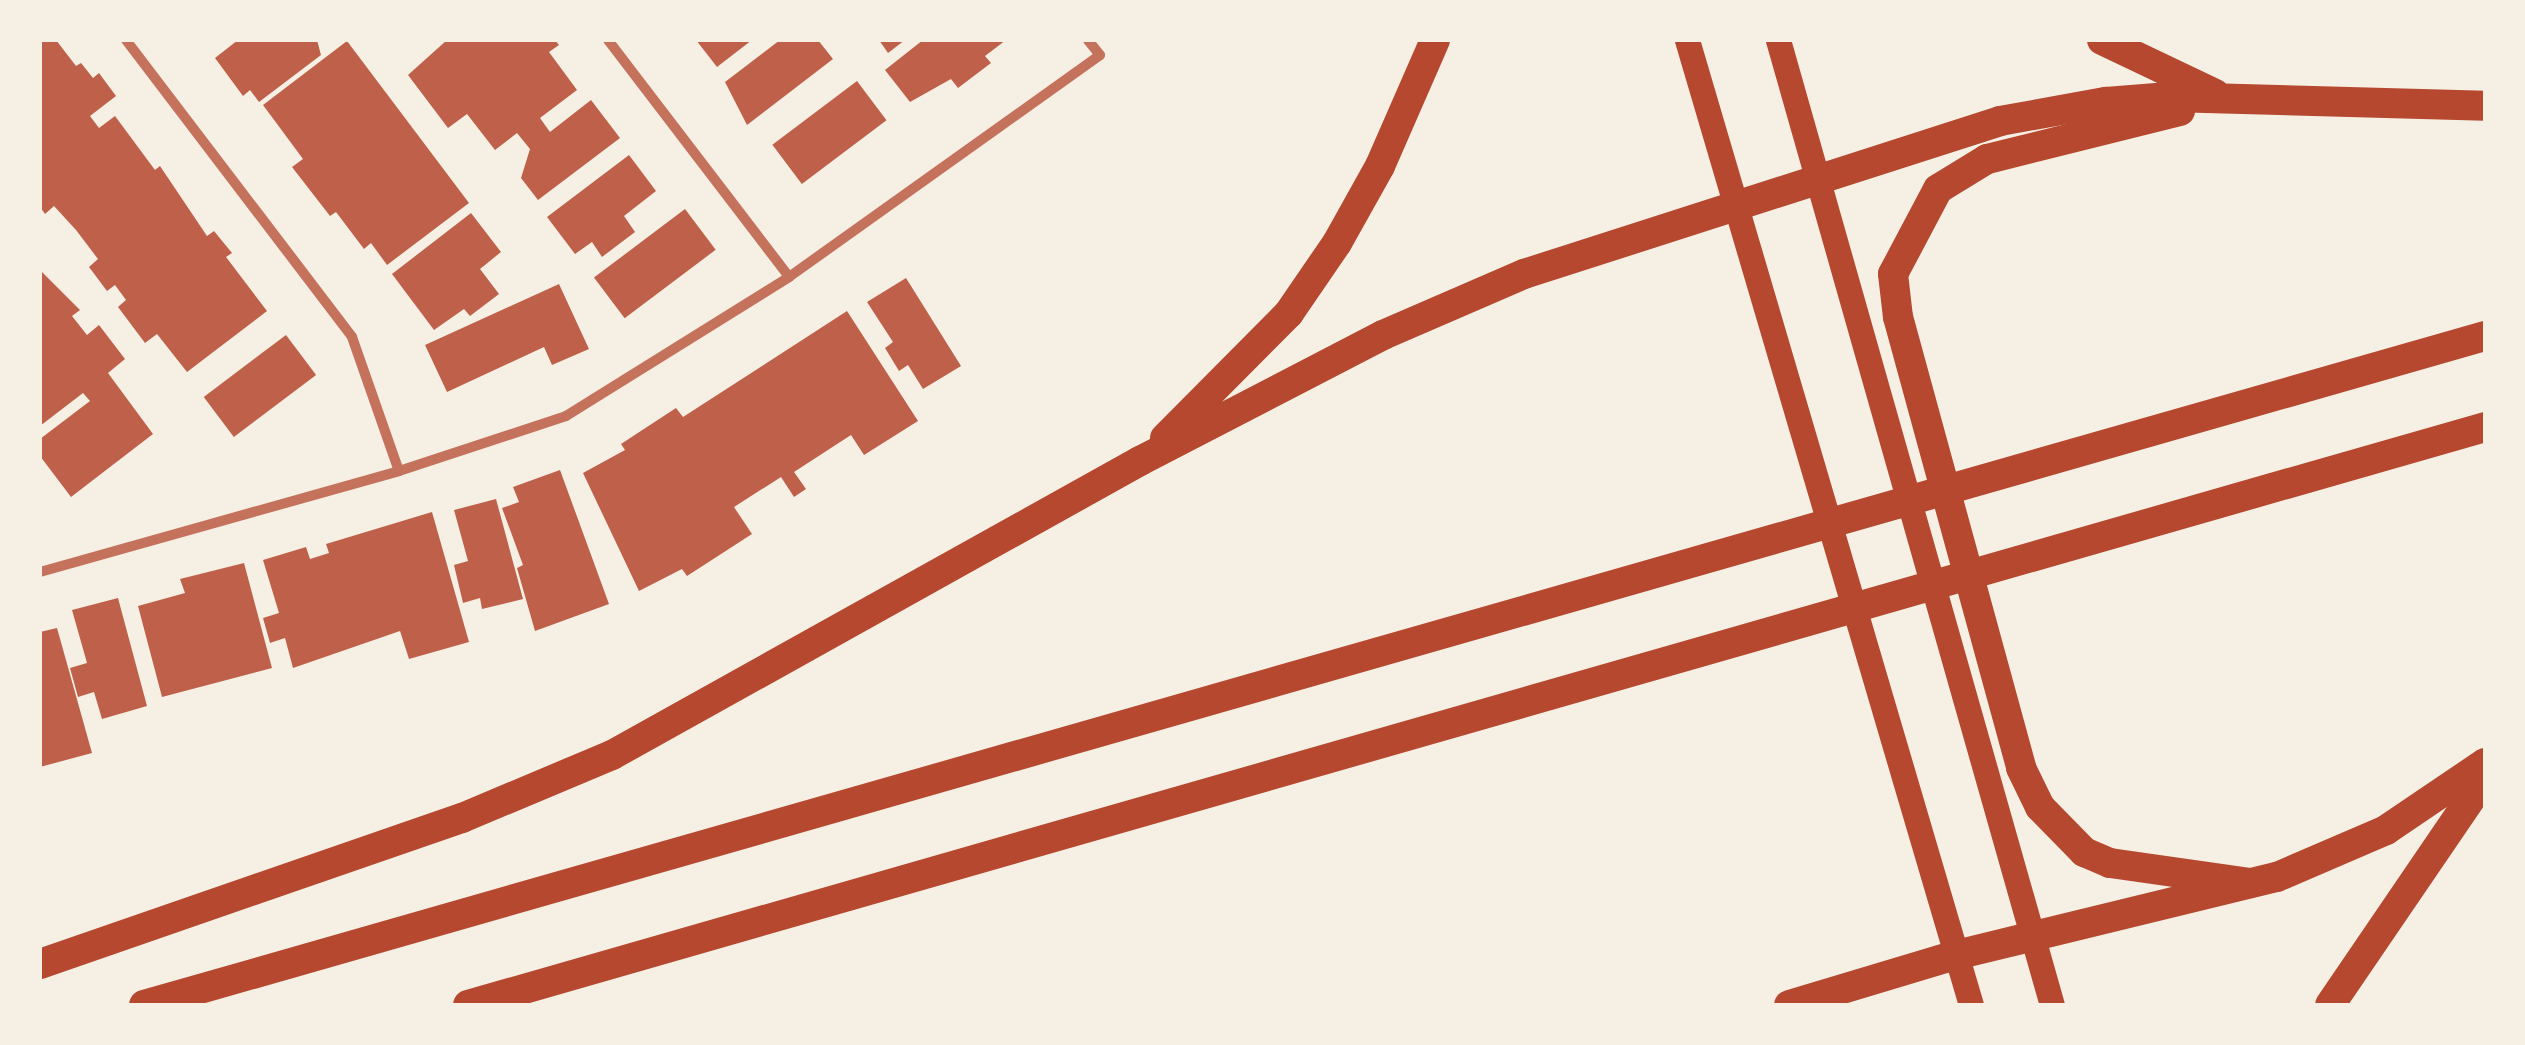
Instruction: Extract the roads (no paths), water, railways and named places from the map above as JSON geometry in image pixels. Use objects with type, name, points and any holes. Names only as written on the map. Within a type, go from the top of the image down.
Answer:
[{"type":"highway","points":[[1140,462],[1288,313],[1380,166],[1434,40]]},
{"type":"highway","points":[[2102,40],[2227,100]]},
{"type":"highway","points":[[40,964],[462,818],[612,755],[1140,462],[1383,335],[1524,274],[1733,202],[2000,121],[2106,102],[2227,100],[2485,106]]},
{"type":"highway","points":[[2227,100],[1987,159],[1938,189],[1893,274],[1898,317],[2021,768],[2040,807],[2084,852],[2134,870],[2250,883]]},
{"type":"highway","points":[[144,1005],[2485,336]]},
{"type":"highway","points":[[468,1005],[2485,427]]},
{"type":"highway","points":[[1789,1005],[1956,956],[2250,883],[2341,853],[2485,762]]},
{"type":"highway","points":[[2330,1005],[2485,778]]},
{"type":"main road","points":[[1687,40],[1780,348],[1911,815],[1971,1005]]},
{"type":"main road","points":[[1778,40],[1820,176],[1990,796],[2052,1005]]},
{"type":"street","points":[[126,40],[352,336],[399,471]]},
{"type":"street","points":[[608,40],[789,277]]},
{"type":"street","points":[[40,572],[399,471],[566,416],[789,277],[1100,56],[1088,40]]}]
